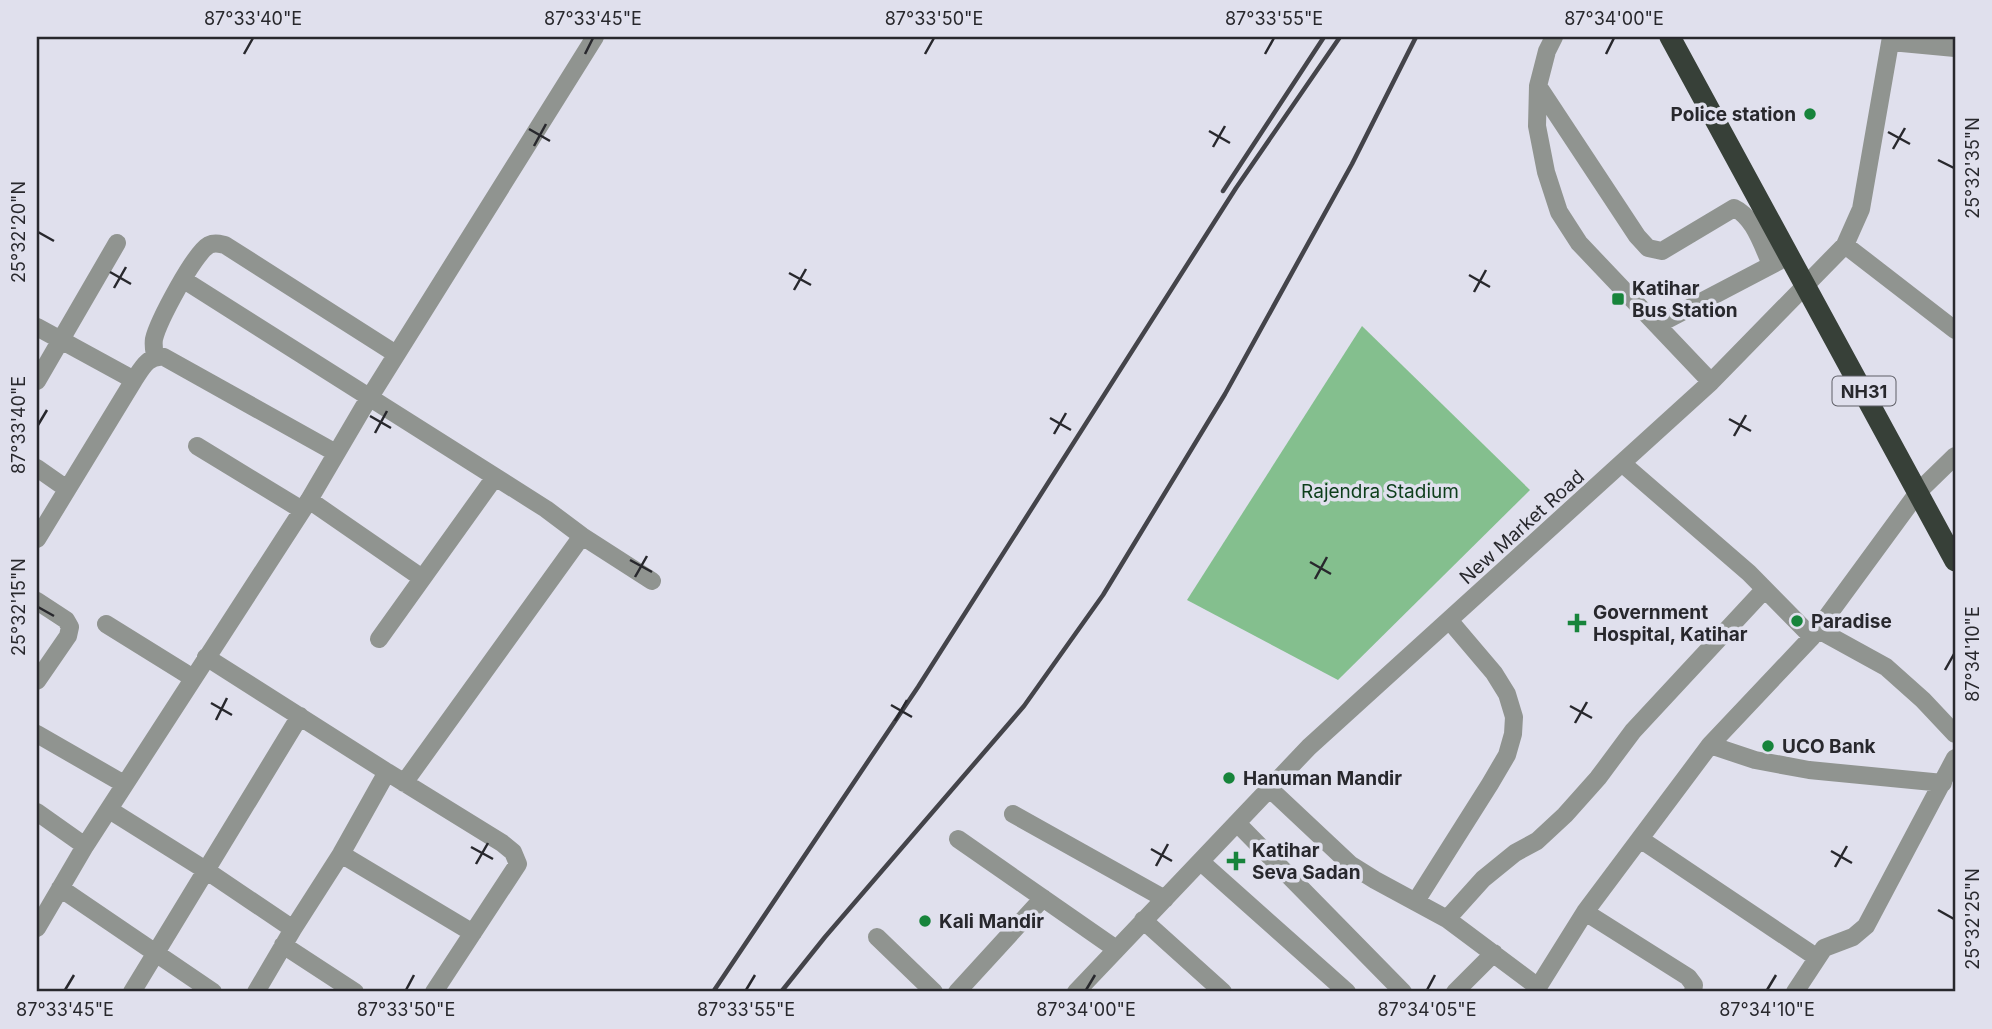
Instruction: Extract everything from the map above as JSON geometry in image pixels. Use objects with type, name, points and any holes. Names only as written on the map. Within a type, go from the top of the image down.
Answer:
[{"type":"highway","name":"NH31","points":[[1670,37],[1772,221],[1780,260],[1806,284],[1955,561]]},
{"type":"street","points":[[37,928],[85,846],[305,505],[396,354],[595,37]]},
{"type":"street","points":[[1554,37],[1547,51],[1538,86],[1537,126],[1546,172],[1559,212],[1579,243],[1711,382]]},
{"type":"street","points":[[1891,39],[1955,48]]},
{"type":"street","name":"New Market Road","points":[[1076,992],[1309,747],[1711,382],[1844,245],[1861,209],[1891,39]]},
{"type":"street","points":[[1538,86],[1637,236],[1648,247],[1662,251],[1734,208],[1743,212],[1780,260],[1657,325]]},
{"type":"street","points":[[37,381],[117,243]]},
{"type":"street","points":[[155,356],[155,337],[169,304],[200,253],[208,245],[216,243],[225,245],[396,354]]},
{"type":"street","points":[[1844,245],[1955,330]]},
{"type":"street","points":[[184,280],[370,396],[652,581]]},
{"type":"street","points":[[37,327],[134,380]]},
{"type":"street","points":[[37,538],[134,380],[148,360],[155,356],[164,357],[336,453]]},
{"type":"street","points":[[197,446],[305,505],[422,578]]},
{"type":"street","points":[[1270,789],[1351,865],[1447,919],[1494,953],[1536,990],[1585,912],[1710,745],[1814,633],[1919,491],[1955,456]]},
{"type":"street","points":[[1623,464],[1716,543],[1764,590],[1814,633],[1886,667],[1923,700],[1955,734]]},
{"type":"street","points":[[37,468],[67,489]]},
{"type":"street","points":[[379,639],[495,477]]},
{"type":"street","points":[[404,783],[582,536]]},
{"type":"street","points":[[1447,919],[1483,879],[1515,853],[1537,841],[1565,815],[1598,778],[1633,731],[1764,590]]},
{"type":"street","points":[[37,601],[71,626],[68,636],[37,681]]},
{"type":"street","points":[[1416,901],[1507,755],[1513,734],[1514,717],[1507,694],[1494,673],[1449,621]]},
{"type":"street","points":[[106,624],[192,678]]},
{"type":"street","points":[[206,657],[513,852],[518,864],[434,992]]},
{"type":"street","points":[[132,992],[300,716]]},
{"type":"street","points":[[37,734],[124,784]]},
{"type":"street","points":[[1710,745],[1755,760],[1808,770],[1944,783]]},
{"type":"street","points":[[1795,992],[1824,948],[1853,937],[1866,926],[1955,758]]},
{"type":"street","points":[[256,992],[341,854],[387,772]]},
{"type":"street","points":[[37,812],[85,846]]},
{"type":"street","points":[[116,814],[293,929]]},
{"type":"street","points":[[1013,814],[1165,899]]},
{"type":"street","points":[[1237,823],[1403,992]]},
{"type":"street","points":[[958,839],[1116,949]]},
{"type":"street","points":[[1640,839],[1816,957]]},
{"type":"street","points":[[341,854],[473,933]]},
{"type":"street","points":[[1201,862],[1347,992]]},
{"type":"street","points":[[60,888],[158,953],[202,989]]},
{"type":"street","points":[[957,992],[1043,898]]},
{"type":"street","points":[[1585,912],[1688,977],[1694,985],[1693,992]]},
{"type":"street","points":[[1143,920],[1223,992]]},
{"type":"street","points":[[877,937],[928,990]]},
{"type":"street","points":[[283,946],[355,992]]},
{"type":"street","points":[[1455,992],[1494,953]]},
{"type":"green space","name":"Rajendra Stadium","points":[[1362,326],[1530,490],[1338,680],[1187,600]]},
{"type":"railway","points":[[1223,191],[1324,37]]},
{"type":"railway","points":[[713,992],[918,687],[1236,188],[1340,37]]},
{"type":"railway","points":[[781,992],[1024,706],[1103,595],[1225,394],[1352,164],[1416,37]]},
{"type":"place","name":"Police station","points":[[1810,114]]},
{"type":"place","name":"Katihar Bus Station","points":[[1618,299]]},
{"type":"place","name":"Paradise","points":[[1797,621]]},
{"type":"place","name":"Government Hospital, Katihar","points":[[1577,623]]},
{"type":"place","name":"UCO Bank","points":[[1768,746]]},
{"type":"place","name":"Hanuman Mandir","points":[[1229,778]]},
{"type":"place","name":"Katihar Seva Sadan","points":[[1236,861]]},
{"type":"place","name":"Kali Mandir","points":[[925,921]]}]
